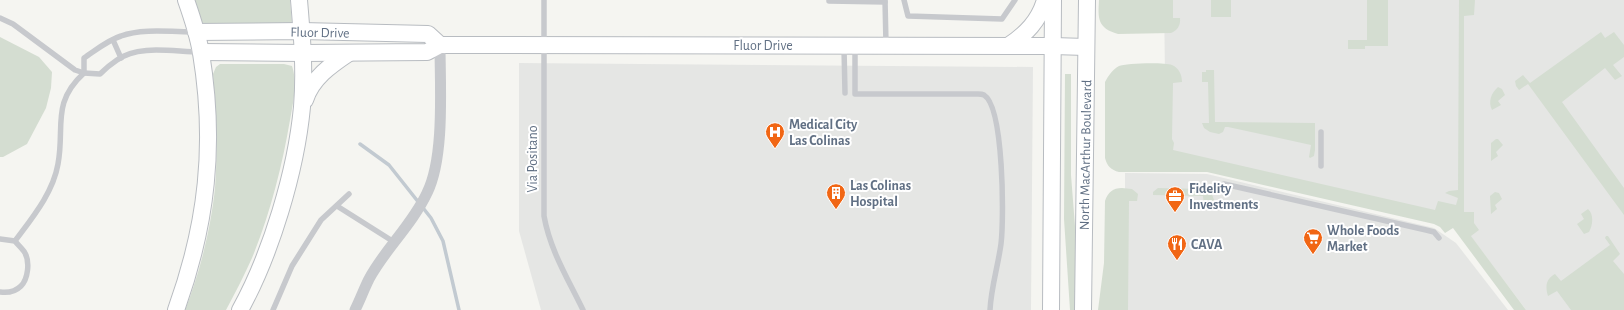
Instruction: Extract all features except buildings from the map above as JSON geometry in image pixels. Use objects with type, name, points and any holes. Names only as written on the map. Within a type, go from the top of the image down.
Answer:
[{"type":"main road","points":[[176,310],[194,255],[204,202],[208,138],[206,96],[200,52],[196,32],[186,0]]},
{"type":"main road","points":[[240,310],[269,247],[290,175],[302,107],[303,53],[299,0]]},
{"type":"main road","points":[[1008,46],[1032,27],[1042,11],[1045,0]]},
{"type":"main road","points":[[1051,310],[1053,0]]},
{"type":"main road","name":"North MacArthur Boulevard","points":[[1083,310],[1087,0]]},
{"type":"main road","name":"Fluor Drive","points":[[196,32],[302,31],[428,34],[440,45]]},
{"type":"main road","name":"Fluor Drive","points":[[200,52],[427,52],[440,45],[1052,46],[1086,48]]},
{"type":"main road","points":[[302,107],[307,94],[317,78],[332,64],[349,53]]},
{"type":"street","points":[[355,310],[369,279],[394,242],[409,224],[428,192],[437,162],[440,115],[440,45]]},
{"type":"lane","name":"Via Positano","points":[[544,0],[544,216],[553,251],[584,310]]},
{"type":"lane","points":[[829,0],[885,1],[886,46]]},
{"type":"lane","points":[[904,0],[908,16],[1002,19],[1015,0]]},
{"type":"lane","points":[[0,18],[13,24],[75,70],[84,73],[100,74],[121,58],[133,53],[153,50],[200,52]]},
{"type":"lane","points":[[84,73],[84,58],[122,35],[140,32],[196,32]]},
{"type":"lane","points":[[113,40],[121,58]]},
{"type":"lane","points":[[845,93],[849,46]]},
{"type":"lane","points":[[849,46],[855,94],[978,94],[984,95],[989,101],[995,116],[1001,151],[1001,242],[990,310]]},
{"type":"lane","points":[[15,241],[45,198],[52,181],[58,164],[60,115],[73,82],[84,73]]},
{"type":"lane","points":[[1321,132],[1321,166]]},
{"type":"lane","points":[[1224,184],[1434,232],[1439,238]]},
{"type":"lane","points":[[273,310],[292,266],[322,220],[350,194]]},
{"type":"lane","points":[[337,206],[394,242]]},
{"type":"lane","points":[[0,239],[15,241],[26,254],[27,274],[21,287],[9,293],[0,292]]},
{"type":"shaded area","points":[[193,0],[290,0],[292,24],[204,27]]},
{"type":"shaded area","points":[[1099,0],[1173,0],[1173,18],[1180,18],[1180,23],[1177,29],[1171,33],[1118,34],[1106,29],[1100,22]]},
{"type":"shaded area","points":[[1164,0],[1624,0],[1624,305],[1616,310],[1526,310],[1463,226],[1166,153]]},
{"type":"shaded area","points":[[1211,0],[1231,0],[1231,17],[1211,17]]},
{"type":"shaded area","points":[[1367,0],[1388,0],[1388,46],[1365,46],[1365,49],[1348,49],[1348,40],[1367,40]]},
{"type":"shaded area","points":[[1459,0],[1475,0],[1474,15],[1464,16],[1464,212],[1474,212],[1474,223],[1479,230],[1471,236],[1526,310],[1514,310],[1453,228],[1445,233],[1440,227],[1434,224],[1207,172],[1119,172],[1112,169],[1107,163],[1105,158],[1105,82],[1114,69],[1119,66],[1129,64],[1162,63],[1172,65],[1177,68],[1182,79],[1182,82],[1173,83],[1173,150],[1435,210],[1438,201],[1456,205],[1458,198],[1445,193],[1458,190]]},
{"type":"shaded area","points":[[1601,32],[1605,38],[1614,32],[1624,45],[1624,57],[1613,65],[1622,76],[1615,80],[1605,68],[1562,102],[1624,188],[1624,215],[1528,84],[1519,90],[1515,81],[1523,75],[1530,83]]},
{"type":"shaded area","points":[[0,37],[39,57],[52,72],[51,88],[46,108],[27,144],[3,157],[0,157]]},
{"type":"shaded area","name":"Medical City Las Colinas","points":[[519,63],[1033,67],[1031,310],[541,310],[519,231]]},
{"type":"shaded area","points":[[220,64],[284,64],[292,66],[295,80],[294,100],[287,138],[270,207],[252,258],[236,291],[226,310],[185,310],[200,265],[208,234],[213,203],[216,174],[216,116],[213,74],[216,67]]},
{"type":"shaded area","points":[[1206,70],[1214,70],[1215,122],[1315,123],[1314,156],[1309,157],[1311,145],[1228,127],[1225,127],[1223,132],[1219,134],[1210,132],[1204,128],[1202,123],[1209,123],[1208,82],[1202,82],[1202,72],[1206,72]]},
{"type":"shaded area","points":[[1065,74],[1071,74],[1071,175],[1075,226],[1075,310],[1070,310],[1064,219]]},
{"type":"shaded area","points":[[1498,87],[1502,89],[1505,95],[1498,101],[1501,105],[1492,110],[1490,104],[1491,98]]},
{"type":"shaded area","points":[[1498,139],[1503,145],[1496,152],[1498,156],[1491,161],[1491,143]]},
{"type":"shaded area","points":[[1125,173],[1207,174],[1434,228],[1456,243],[1508,310],[1125,310]]},
{"type":"shaded area","points":[[1122,188],[1132,189],[1138,194],[1137,201],[1129,201],[1128,310],[1098,310],[1104,263],[1105,201],[1111,191]]},
{"type":"shaded area","points":[[1158,188],[1202,189],[1211,192],[1216,205],[1204,205],[1203,196],[1153,195],[1153,192]]},
{"type":"shaded area","points":[[1495,192],[1499,193],[1502,199],[1495,205],[1497,209],[1491,214],[1490,196]]},
{"type":"shaded area","points":[[1588,209],[1592,217],[1592,223],[1589,232],[1584,234],[1577,224],[1584,219],[1581,214]]},
{"type":"shaded area","points":[[1608,236],[1620,254],[1613,261],[1624,274],[1624,310],[1571,310],[1557,291],[1548,296],[1547,283],[1550,278],[1555,274],[1561,281],[1610,245],[1605,238]]},
{"type":"waterway","points":[[360,144],[389,165],[431,218],[443,241],[459,310]]},
{"type":"place","name":"Medical City Las Colinas","points":[[775,149]]},
{"type":"place","name":"Las Colinas Hospital","points":[[836,210]]},
{"type":"place","name":"Fidelity Investments","points":[[1175,213]]},
{"type":"place","name":"Whole Foods Market","points":[[1313,255]]},
{"type":"place","name":"CAVA","points":[[1177,261]]}]
